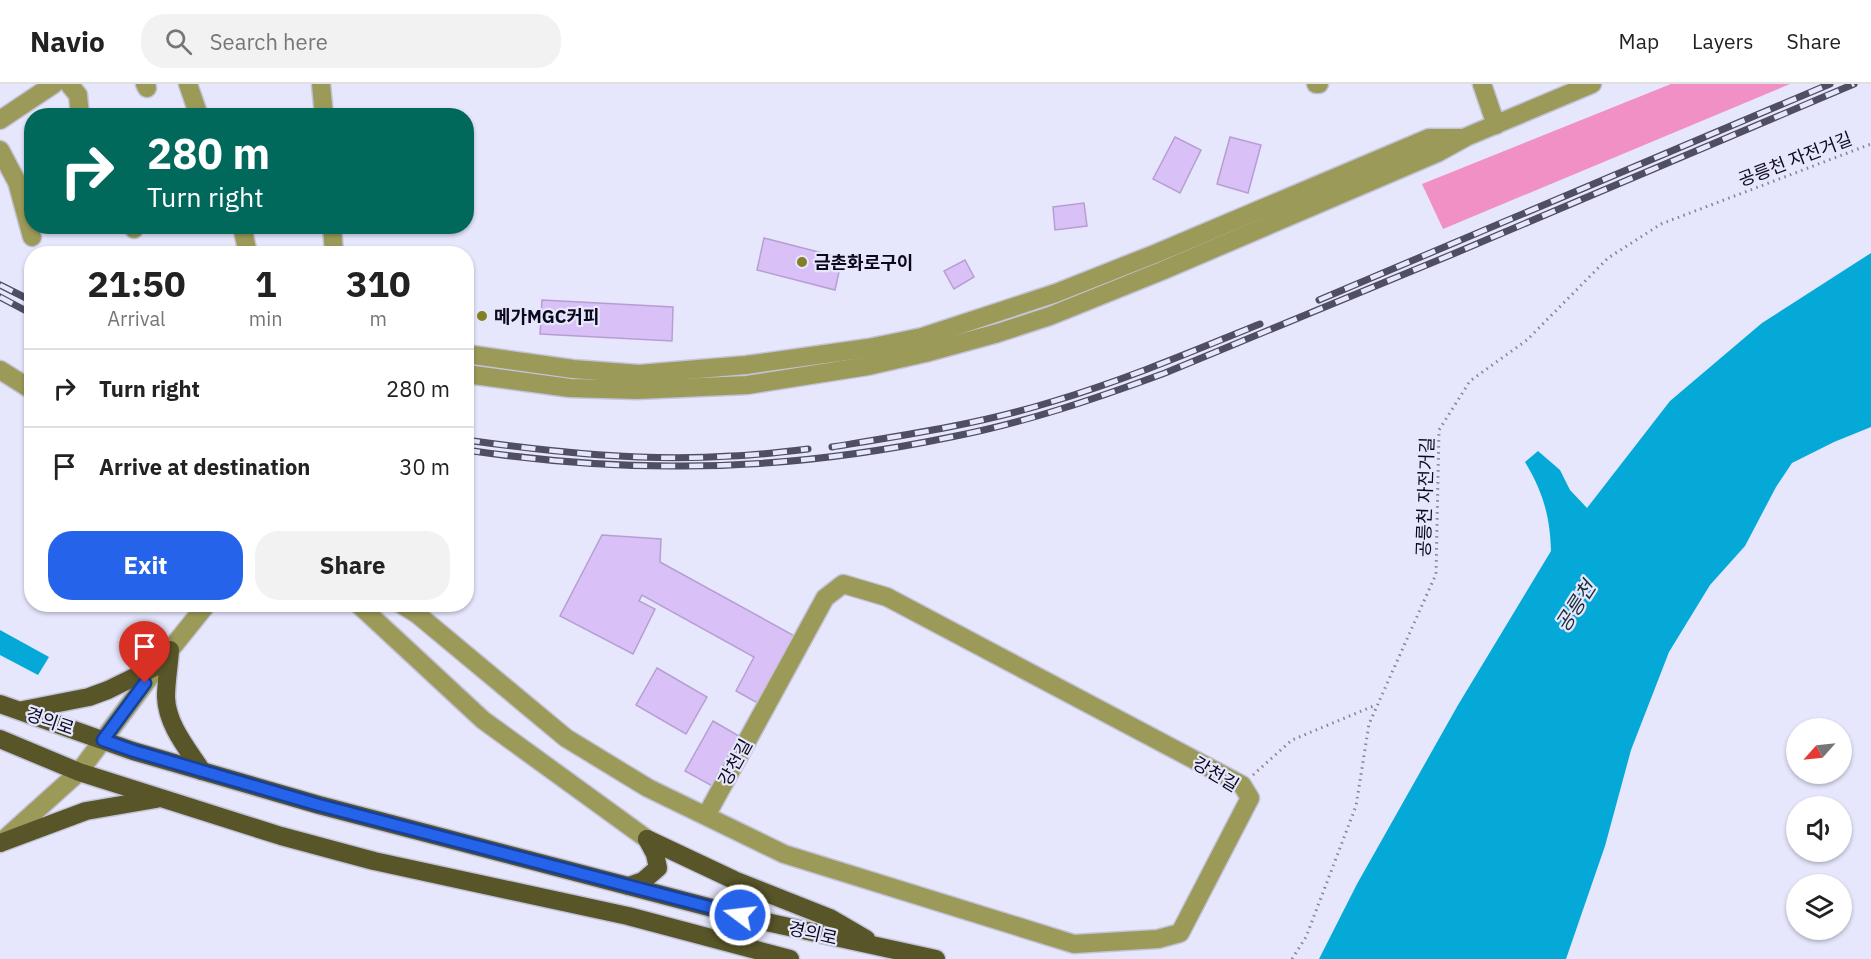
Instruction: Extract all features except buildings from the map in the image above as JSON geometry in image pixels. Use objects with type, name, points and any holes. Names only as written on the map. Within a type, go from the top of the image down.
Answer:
[{"type":"main road","points":[[20,711],[90,697],[108,690],[165,657],[169,716],[174,728],[202,771]]},
{"type":"main road","name":"경의로","points":[[0,704],[134,751],[319,805],[762,921],[936,959]]},
{"type":"main road","name":"경의로","points":[[0,739],[79,772],[281,836],[374,861],[628,916],[790,959]]},
{"type":"main road","points":[[0,843],[86,811],[161,798]]},
{"type":"main road","points":[[629,886],[643,881],[658,868],[655,854],[647,839]]},
{"type":"main road","points":[[647,839],[734,880],[830,918],[883,948]]},
{"type":"street","points":[[0,120],[54,84]]},
{"type":"street","points":[[69,84],[78,95],[79,108]]},
{"type":"street","points":[[188,84],[196,108]]},
{"type":"street","points":[[321,84],[323,108]]},
{"type":"street","points":[[1482,84],[1496,124]]},
{"type":"street","points":[[474,375],[570,388],[637,390],[747,385],[868,366],[925,353],[1050,316],[1164,270],[1592,84]]},
{"type":"street","points":[[474,355],[573,369],[639,374],[746,365],[868,348],[922,337],[1056,293],[1157,253],[1429,138],[1466,137]]},
{"type":"street","points":[[0,150],[16,182],[24,210]]},
{"type":"street","points":[[4,380],[24,387]]},
{"type":"street","name":"강천길","points":[[414,612],[566,738],[648,788],[784,854],[1074,944],[1158,939],[1180,933],[1250,798],[1242,785],[887,597],[843,584],[825,598],[706,816]]},
{"type":"street","points":[[0,843],[79,772],[201,612]]},
{"type":"street","points":[[367,612],[483,720],[647,839]]},
{"type":"path","name":"공릉천 자전거길","points":[[1292,959],[1306,937],[1356,806],[1369,724],[1436,574],[1439,430],[1470,381],[1527,340],[1608,258],[1661,224],[1871,144]]},
{"type":"path","points":[[1242,785],[1292,740],[1378,704]]},
{"type":"shaded area","points":[[1671,84],[1790,84],[1443,229],[1422,184]]},
{"type":"water","name":"공릉천","points":[[1871,253],[1871,427],[1792,463],[1776,487],[1745,546],[1710,585],[1669,652],[1631,750],[1605,846],[1566,959],[1319,959],[1357,884],[1458,705],[1551,551],[1544,505],[1537,484],[1525,462],[1538,451],[1560,470],[1570,490],[1587,508],[1670,401],[1762,323]]},
{"type":"water","points":[[0,630],[49,657],[38,675],[0,655]]},
{"type":"railway","points":[[1319,300],[1830,84]]},
{"type":"railway","points":[[474,451],[594,464],[741,465],[882,450],[1005,425],[1086,401],[1165,373],[1854,84]]},
{"type":"railway","points":[[0,285],[24,297]]},
{"type":"railway","points":[[0,297],[24,310]]},
{"type":"railway","points":[[832,447],[943,428],[1024,410],[1078,394],[1260,324]]},
{"type":"railway","points":[[474,441],[565,452],[665,458],[741,456],[808,449]]},
{"type":"place","name":"금촌화로구이","points":[[802,262]]},
{"type":"place","name":"메가MGC커피","points":[[482,316]]},
{"type":"route","points":[[145,683],[103,740],[319,805],[740,915]]}]
